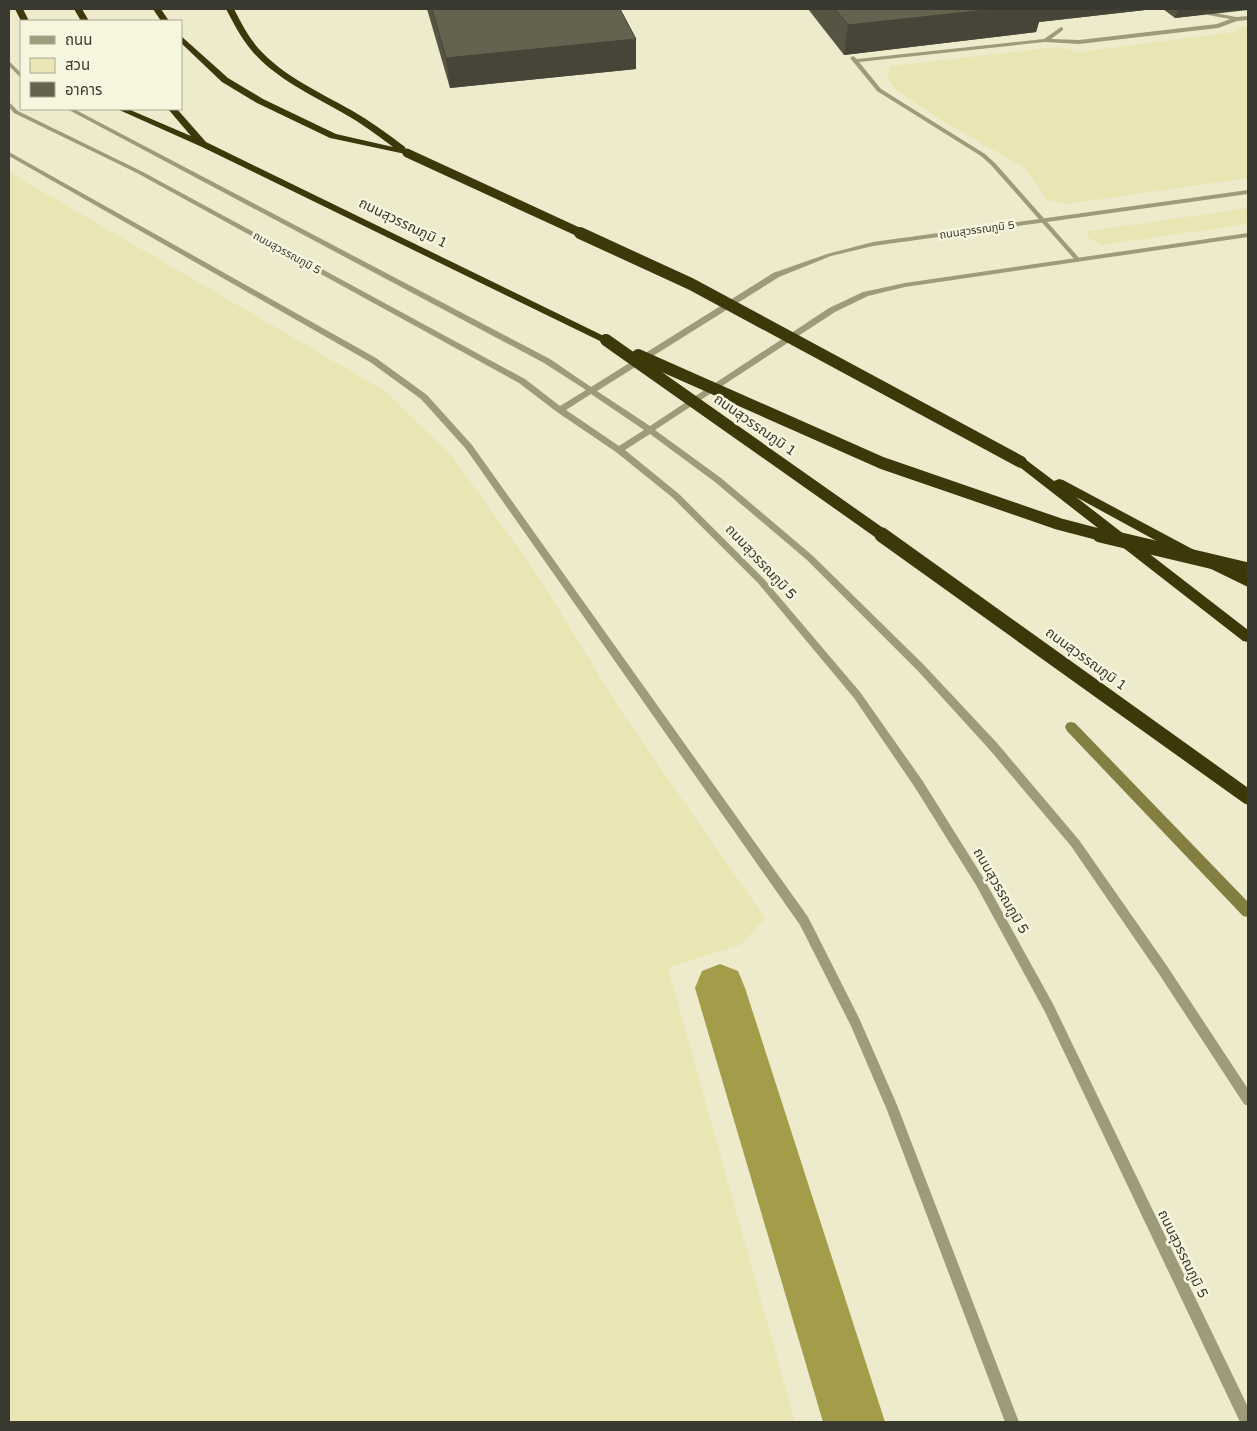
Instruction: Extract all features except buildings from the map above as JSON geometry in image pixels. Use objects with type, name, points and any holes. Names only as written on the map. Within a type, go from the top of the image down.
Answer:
[{"type":"highway","points":[[78,9],[84,20]]},
{"type":"highway","points":[[157,9],[164,20]]},
{"type":"highway","points":[[230,9],[238,27],[263,59],[295,84],[368,124],[407,153]]},
{"type":"highway","points":[[182,39],[225,80],[260,101],[333,136],[407,153],[691,284],[1201,559],[1248,582]]},
{"type":"highway","name":"ถนนสุวรรณภูมิ 1","points":[[123,110],[205,144],[606,340],[1069,667],[1248,796]]},
{"type":"highway","name":"ถนนสุวรรณภูมิ 1","points":[[173,110],[205,144]]},
{"type":"highway","points":[[606,340],[882,463],[1060,524],[1153,549],[1248,570]]},
{"type":"highway","points":[[1021,462],[1248,637]]},
{"type":"street","points":[[1210,14],[1236,19],[1248,18]]},
{"type":"street","points":[[855,61],[1045,40],[1088,41],[1218,26],[1236,19]]},
{"type":"street","points":[[1045,40],[1061,29]]},
{"type":"street","points":[[849,54],[878,90],[983,155],[1078,260]]},
{"type":"street","points":[[9,63],[20,75]]},
{"type":"street","name":"ถนนสุวรรณภูมิ 5","points":[[9,104],[12,111],[139,172],[514,377],[618,450],[676,496],[761,581],[857,695],[918,783],[980,882],[1049,1008],[1248,1422]]},
{"type":"street","name":"ถนนสุวรรณภูมิ 5","points":[[72,110],[547,361],[649,429],[718,480],[810,558],[921,668],[993,746],[1075,843],[1163,970],[1248,1100]]},
{"type":"street","points":[[9,154],[373,360],[424,397],[469,447],[804,920],[855,1022],[893,1109],[1012,1422]]},
{"type":"street","name":"ถนนสุวรรณภูมิ 5","points":[[560,410],[776,274],[829,255],[873,244],[1248,192]]},
{"type":"street","points":[[618,450],[832,310],[866,294],[904,285],[1248,235]]},
{"type":"shaded area","points":[[9,9],[1248,9],[1248,1422],[9,1422]]},
{"type":"green space","points":[[1248,26],[1248,178],[1067,204],[1047,200],[1026,169],[941,120],[899,92],[887,79],[890,66],[1058,47],[1079,52],[1233,32],[1240,27]]},
{"type":"green space","points":[[9,172],[385,391],[451,455],[537,574],[623,714],[765,918],[742,944],[668,968],[795,1422],[9,1422]]},
{"type":"green space","points":[[1248,208],[1248,224],[1101,245],[1087,237],[1088,231]]},
{"type":"waterway","points":[[1071,727],[1248,911]]},
{"type":"waterway","points":[[720,988],[854,1422]]}]
